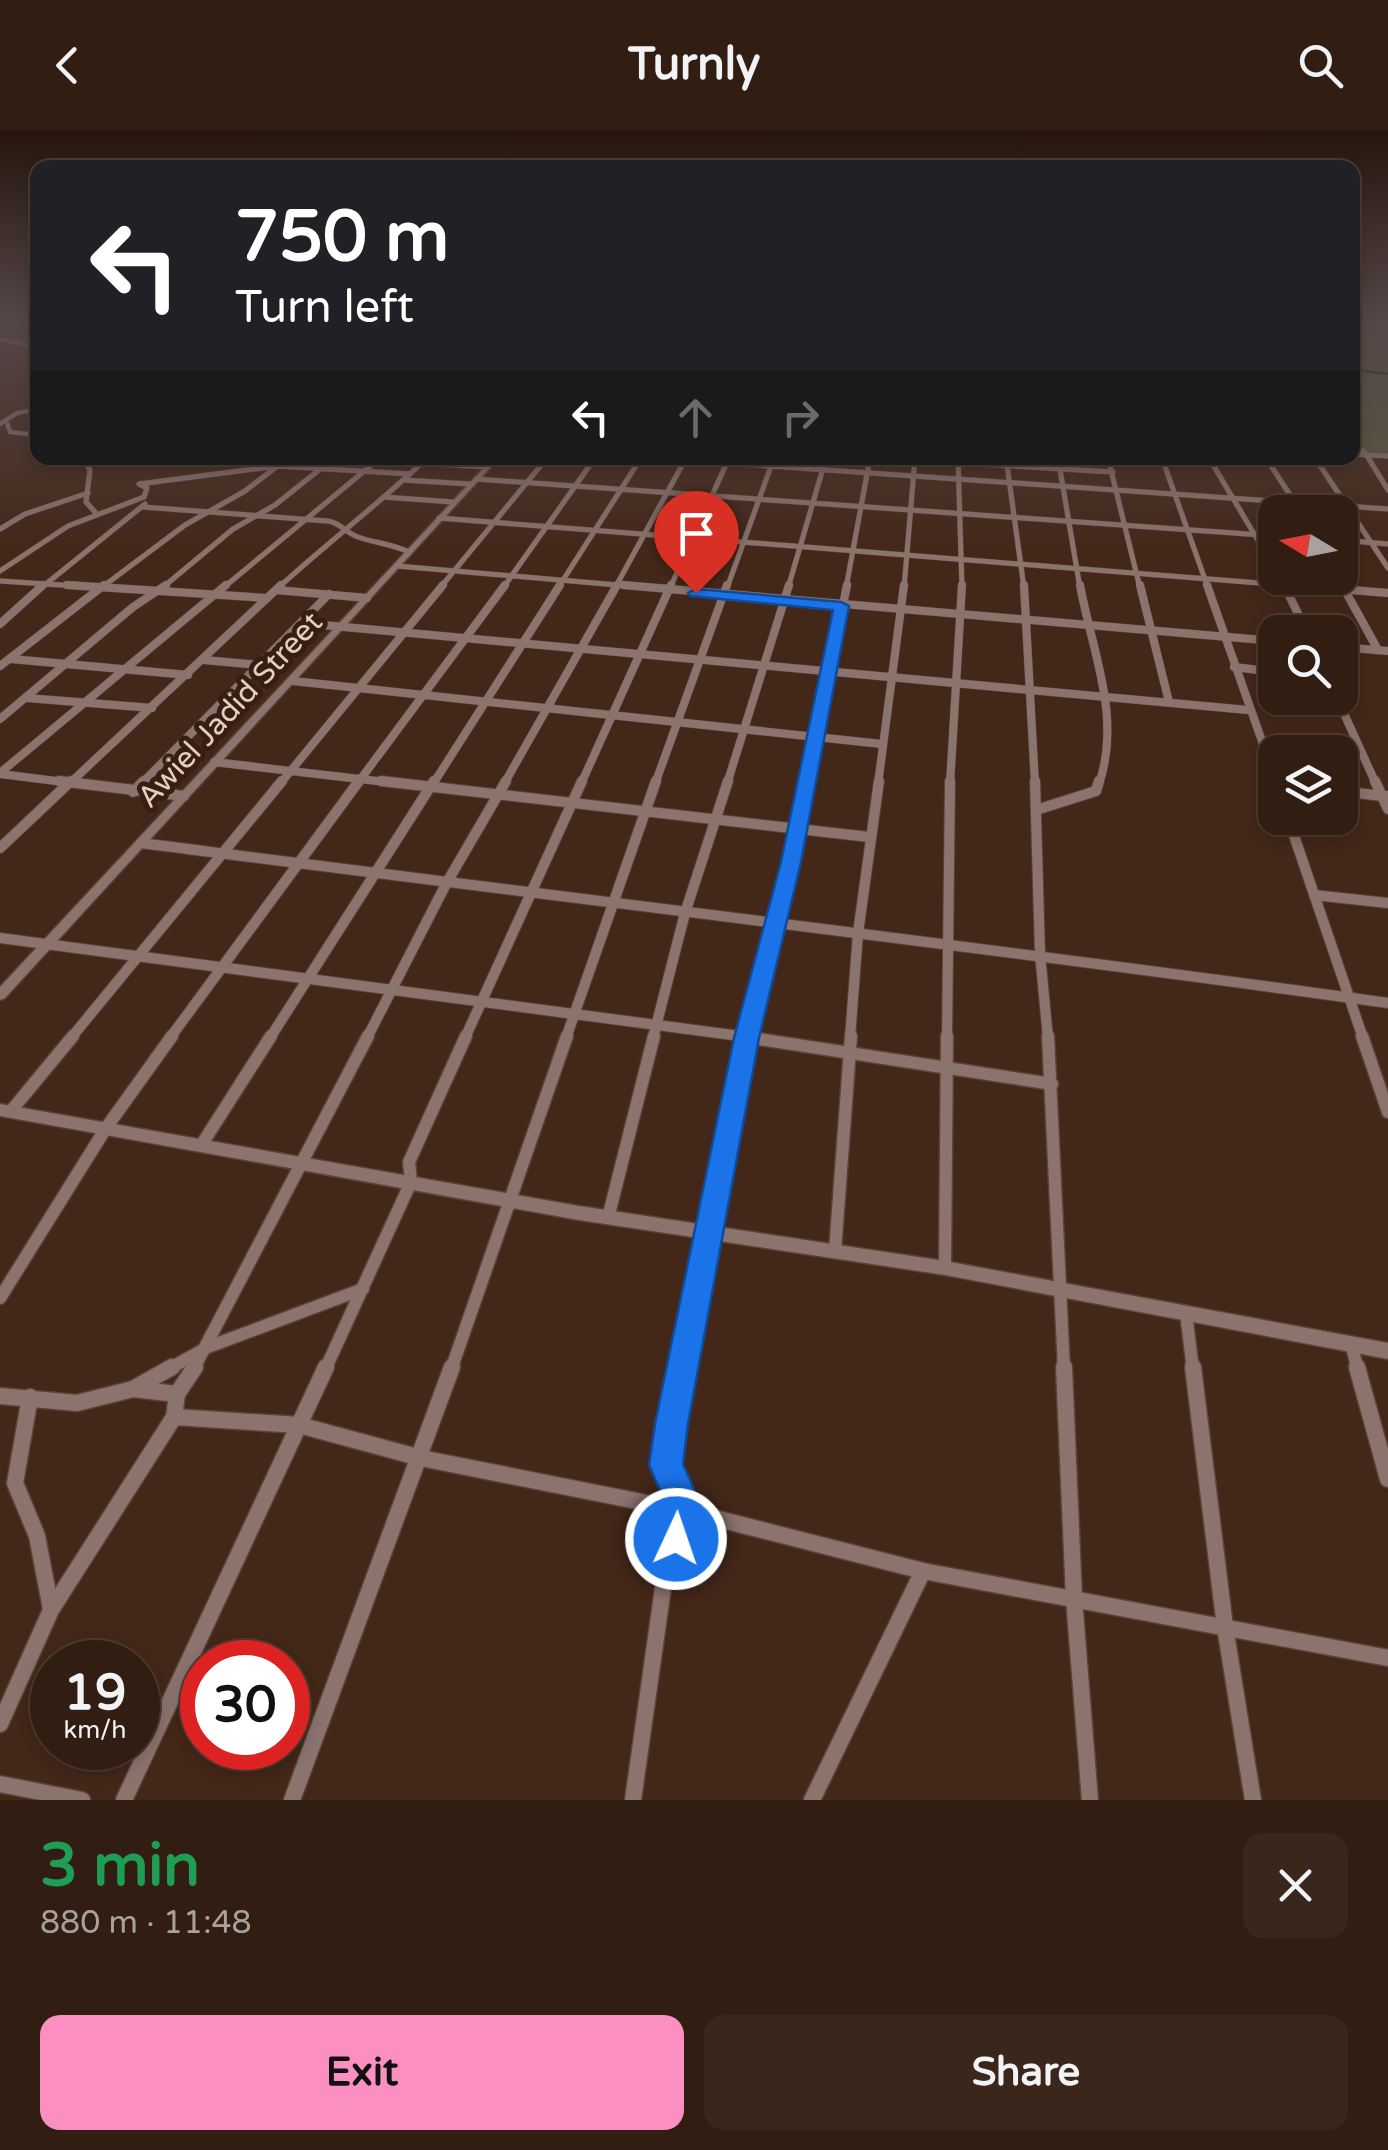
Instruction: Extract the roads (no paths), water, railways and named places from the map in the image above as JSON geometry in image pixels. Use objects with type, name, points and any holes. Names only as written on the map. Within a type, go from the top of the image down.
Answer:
[{"type":"street","points":[[30,410],[13,414],[4,424],[10,432],[30,434]]},
{"type":"street","points":[[1360,451],[1388,490]]},
{"type":"street","points":[[1360,454],[1388,456]]},
{"type":"street","points":[[87,465],[90,470],[86,502],[95,512]]},
{"type":"street","points":[[0,719],[223,537],[326,465]]},
{"type":"street","points":[[0,773],[371,465]]},
{"type":"street","points":[[0,848],[266,598],[419,465]]},
{"type":"street","points":[[469,465],[487,467]]},
{"type":"street","points":[[6,1110],[138,957],[542,465]]},
{"type":"street","points":[[0,1298],[106,1128],[422,694],[513,576],[590,465]]},
{"type":"street","points":[[202,1144],[637,465]]},
{"type":"street","points":[[0,1724],[51,1610],[174,1417],[177,1394],[208,1347],[446,884],[582,650],[682,465]]},
{"type":"street","points":[[124,1800],[363,1289],[411,1182],[409,1162],[726,465]]},
{"type":"street","points":[[765,465],[1258,500]]},
{"type":"street","points":[[608,1218],[685,913],[766,664],[824,465]]},
{"type":"street","points":[[633,1800],[666,1567],[687,1511],[666,1465],[746,1038],[777,926],[798,829],[869,465]]},
{"type":"street","points":[[835,1251],[846,1054],[858,932],[902,609],[915,465]]},
{"type":"street","points":[[945,1268],[946,942],[954,682],[963,559],[959,465]]},
{"type":"street","points":[[1007,465],[1022,564],[1032,690],[1040,954],[1052,1084],[1064,1290],[1074,1598],[1090,1800]]},
{"type":"street","points":[[1037,465],[1113,472]]},
{"type":"street","points":[[1110,465],[1169,702]]},
{"type":"street","points":[[1165,465],[1228,638],[1258,735]]},
{"type":"street","points":[[1213,465],[1258,538]]},
{"type":"street","points":[[1270,465],[1290,495]]},
{"type":"street","points":[[1319,465],[1339,495]]},
{"type":"street","points":[[0,666],[5,658],[186,525],[212,512],[278,466]]},
{"type":"street","points":[[143,507],[147,488],[139,484],[278,466],[1256,534]]},
{"type":"street","points":[[292,1800],[420,1458],[645,811],[772,466]]},
{"type":"street","name":"Awiel Jadid Street","points":[[0,995],[487,467]]},
{"type":"street","points":[[1036,810],[1096,791],[1108,762],[1109,700],[1088,626],[1060,468]]},
{"type":"street","points":[[1378,476],[1388,477]]},
{"type":"street","points":[[0,529],[25,514],[88,493]]},
{"type":"street","points":[[0,571],[32,544],[95,512],[144,497]]},
{"type":"street","points":[[384,497],[453,502]]},
{"type":"street","points":[[1358,506],[1388,509]]},
{"type":"street","points":[[0,624],[33,598],[46,581],[143,507],[339,523],[355,537],[387,542],[410,552]]},
{"type":"street","points":[[438,518],[1258,580]]},
{"type":"street","points":[[1358,524],[1388,568]]},
{"type":"street","points":[[1358,541],[1388,544]]},
{"type":"street","points":[[397,566],[1258,640]]},
{"type":"street","points":[[0,580],[266,598]]},
{"type":"street","points":[[276,590],[367,598]]},
{"type":"street","points":[[1358,591],[1388,594]]},
{"type":"street","points":[[133,792],[328,594]]},
{"type":"street","points":[[1349,595],[1378,650]]},
{"type":"street","points":[[301,623],[1248,710]]},
{"type":"street","points":[[1358,648],[1388,651]]},
{"type":"street","points":[[5,658],[188,674]]},
{"type":"street","points":[[204,660],[260,665]]},
{"type":"street","points":[[1234,666],[1258,670]]},
{"type":"street","points":[[293,681],[882,744]]},
{"type":"street","points":[[27,698],[152,708]]},
{"type":"street","points":[[0,709],[12,710]]},
{"type":"street","points":[[1344,715],[1388,809]]},
{"type":"street","points":[[214,762],[870,838]]},
{"type":"street","points":[[0,773],[184,796]]},
{"type":"street","points":[[1358,793],[1385,796]]},
{"type":"street","points":[[1294,835],[1388,1112]]},
{"type":"street","points":[[141,843],[777,926],[1040,954],[1388,1003]]},
{"type":"street","points":[[1314,895],[1388,904]]},
{"type":"street","points":[[0,938],[654,1024],[1052,1084]]},
{"type":"street","points":[[6,1110],[608,1218],[945,1268],[1388,1350]]},
{"type":"street","points":[[0,1396],[76,1404],[133,1390],[208,1347],[363,1289]]},
{"type":"street","points":[[1186,1313],[1224,1627],[1253,1800]]},
{"type":"street","points":[[1351,1344],[1388,1479]]},
{"type":"street","points":[[133,1390],[177,1394]]},
{"type":"street","points":[[30,1397],[15,1483],[37,1536],[51,1610]]},
{"type":"street","points":[[174,1417],[299,1426],[420,1458],[687,1511],[923,1570],[1388,1658]]},
{"type":"street","points":[[812,1800],[923,1570]]},
{"type":"street","points":[[0,1784],[82,1800]]}]
